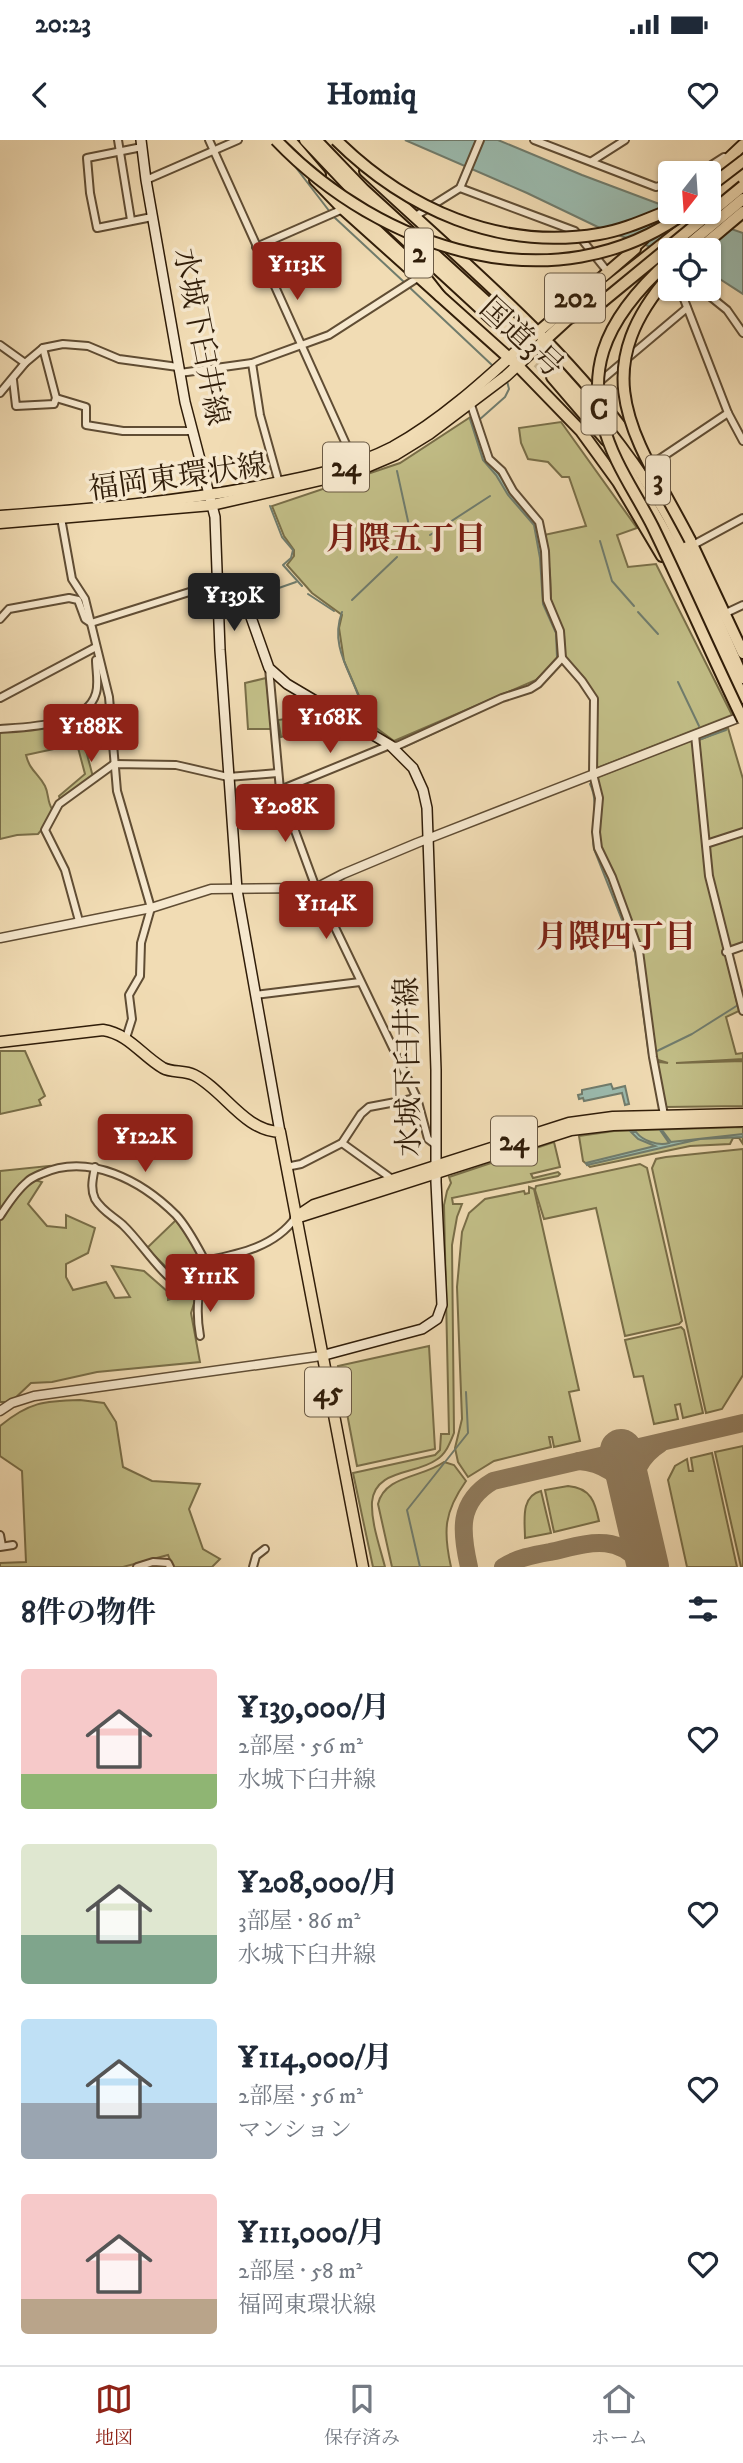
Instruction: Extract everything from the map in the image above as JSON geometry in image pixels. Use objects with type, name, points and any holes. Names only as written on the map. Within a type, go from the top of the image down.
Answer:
[{"type":"highway","name":"国道3号","points":[[276,140],[419,278],[513,362],[581,431],[618,482],[682,592],[742,719]]},
{"type":"highway","points":[[276,140],[315,178],[374,216],[425,240],[477,254],[536,261],[581,257],[645,237],[666,224]]},
{"type":"highway","points":[[290,140],[346,207],[422,273],[440,296]]},
{"type":"highway","name":"2","points":[[305,140],[497,317]]},
{"type":"highway","name":"2","points":[[316,140],[349,181]]},
{"type":"highway","name":"国道3号","points":[[334,140],[542,335],[591,388],[649,466],[695,544],[743,653]]},
{"type":"highway","points":[[334,140],[380,178],[409,197],[457,221],[492,232],[549,238],[580,237],[619,229],[658,216]]},
{"type":"highway","points":[[721,167],[743,147]]},
{"type":"highway","points":[[721,178],[743,160]]},
{"type":"highway","points":[[721,192],[743,171]]},
{"type":"highway","points":[[721,194],[743,178]]},
{"type":"highway","points":[[569,318],[602,302],[743,186]]},
{"type":"highway","points":[[696,238],[743,199]]},
{"type":"highway","points":[[712,238],[743,212]]},
{"type":"highway","points":[[628,253],[658,224]]},
{"type":"highway","name":"202","points":[[528,348],[607,271],[668,224]]},
{"type":"highway","name":"202","points":[[542,335],[569,318],[686,224]]},
{"type":"highway","name":"C","points":[[658,272],[635,295],[615,323],[600,363],[598,403],[617,461],[652,525],[742,719]]},
{"type":"highway","name":"C","points":[[658,290],[646,306],[629,340],[623,373],[630,423],[690,540],[743,653]]},
{"type":"highway","points":[[555,374],[607,429],[648,484],[743,698]]},
{"type":"highway","points":[[663,518],[743,678]]},
{"type":"main road","name":"水城下臼井線","points":[[141,144],[179,370],[191,430],[215,517],[228,777],[237,890],[280,1132]]},
{"type":"main road","name":"福岡東環状線","points":[[0,523],[211,500],[338,477],[376,464],[429,434],[470,402],[528,348]]},
{"type":"main road","name":"福岡東環状線","points":[[0,516],[211,500],[355,464],[391,448],[425,427],[513,362]]},
{"type":"main road","points":[[218,583],[227,582],[241,589],[269,668]]},
{"type":"main road","name":"水城下臼井線","points":[[269,668],[287,684],[390,745],[413,768],[420,780],[427,808],[442,1305],[437,1319],[422,1329],[321,1356]]},
{"type":"main road","points":[[0,1042],[103,1030],[126,1038],[165,1069],[187,1072],[203,1080],[262,1129],[280,1132],[296,1217]]},
{"type":"main road","name":"24","points":[[296,1217],[569,1123],[664,1115],[743,1114]]},
{"type":"main road","name":"24","points":[[296,1217],[314,1205],[392,1179],[577,1129],[613,1125],[743,1121]]},
{"type":"main road","name":"45","points":[[296,1217],[363,1567]]},
{"type":"street","points":[[118,140],[131,220]]},
{"type":"street","points":[[209,140],[355,464]]},
{"type":"street","points":[[146,180],[238,140]]},
{"type":"street","points":[[414,217],[460,188],[480,140]]},
{"type":"street","points":[[534,140],[658,186]]},
{"type":"street","points":[[592,161],[625,140]]},
{"type":"street","points":[[141,144],[87,158],[90,192],[97,228],[152,217]]},
{"type":"street","points":[[719,161],[743,147]]},
{"type":"street","points":[[460,188],[575,230],[607,271]]},
{"type":"street","points":[[256,247],[346,207]]},
{"type":"street","points":[[721,208],[743,220]]},
{"type":"street","points":[[650,270],[658,272]]},
{"type":"street","points":[[0,393],[25,363],[43,348],[63,344],[88,346],[119,359],[179,370],[252,363],[329,335],[419,278]]},
{"type":"street","points":[[684,301],[728,413],[743,441]]},
{"type":"street","points":[[716,301],[727,310],[743,333]]},
{"type":"street","points":[[591,388],[687,308]]},
{"type":"street","points":[[0,345],[25,363]]},
{"type":"street","points":[[13,380],[16,406],[54,404],[56,398],[43,348]]},
{"type":"street","points":[[252,363],[260,415],[278,483]]},
{"type":"street","points":[[56,398],[86,407],[86,425],[123,431],[191,430]]},
{"type":"street","points":[[470,402],[489,459],[502,471],[513,491],[539,522],[545,551],[547,600],[560,631],[562,658],[594,699],[593,774],[599,798],[596,832],[598,848],[612,877],[639,951],[653,1057],[664,1115]]},
{"type":"street","points":[[649,466],[728,413]]},
{"type":"street","points":[[61,518],[72,579],[85,599],[109,697],[117,792],[151,908],[141,943],[140,976],[129,995],[132,1019],[126,1038]]},
{"type":"street","points":[[695,544],[743,518]]},
{"type":"street","points":[[91,623],[218,583]]},
{"type":"street","points":[[0,619],[9,610],[69,598],[78,600],[85,619],[91,623]]},
{"type":"street","points":[[726,613],[743,606]]},
{"type":"street","points":[[0,698],[96,647]]},
{"type":"street","points":[[0,729],[34,726],[76,716],[86,709],[96,692],[96,647]]},
{"type":"street","points":[[280,790],[390,745],[397,746],[502,698],[530,689],[562,658]]},
{"type":"street","points":[[269,668],[280,790],[316,888],[417,1098],[428,1139],[436,1145]]},
{"type":"street","points":[[0,938],[151,908],[198,892],[316,888],[343,874],[593,774],[742,719]]},
{"type":"street","points":[[695,735],[709,876],[743,1011]]},
{"type":"street","points":[[79,921],[65,870],[46,828],[59,804],[114,764],[176,765],[228,777],[278,773]]},
{"type":"street","points":[[706,844],[743,832]]},
{"type":"street","points":[[726,952],[743,946]]},
{"type":"street","points":[[254,995],[360,982]]},
{"type":"street","points":[[286,1167],[301,1164],[342,1143],[361,1114],[369,1107],[417,1098]]},
{"type":"street","points":[[342,1143],[392,1179]]},
{"type":"street","points":[[95,1167],[92,1188],[104,1212],[135,1238],[153,1263],[187,1291],[198,1294]]},
{"type":"street","points":[[0,1216],[28,1180],[54,1168],[95,1167],[118,1174],[149,1193],[178,1217],[205,1261],[196,1315],[200,1335]]},
{"type":"street","points":[[205,1261],[252,1251],[288,1229],[296,1217]]},
{"type":"street","points":[[0,1411],[12,1403],[34,1396],[321,1356]]},
{"type":"street","points":[[0,1535],[1,1546],[13,1545]]},
{"type":"street","points":[[253,1567],[256,1556],[265,1549]]},
{"type":"street","points":[[137,1567],[161,1561],[168,1563],[170,1567]]},
{"type":"shaded area","points":[[405,140],[498,140],[658,204],[658,224],[717,224],[743,233],[743,294],[721,280],[721,238],[658,238],[658,250],[602,229]]},
{"type":"shaded area","points":[[472,416],[487,460],[537,523],[544,557],[545,592],[559,632],[560,658],[536,680],[394,741],[371,724],[344,661],[339,628],[342,615],[312,593],[287,565],[294,556],[294,550],[284,536],[272,506],[400,463]]},
{"type":"shaded area","points":[[470,419],[485,458],[536,523],[542,553],[546,603],[558,633],[559,658],[556,633],[543,604],[540,558],[534,525],[483,460]]},
{"type":"shaded area","points":[[561,422],[637,528],[617,535],[628,567],[656,564],[732,715],[597,768],[594,746],[597,699],[585,679],[565,657],[564,635],[551,602],[544,535],[586,526],[569,477],[562,477],[548,462],[528,459],[521,443],[519,428]]},
{"type":"shaded area","points":[[266,678],[272,729],[248,729],[245,683]]},
{"type":"shaded area","points":[[299,717],[301,732],[281,737],[278,720]]},
{"type":"shaded area","points":[[78,720],[93,777],[61,802],[59,796],[85,774],[77,744],[26,755],[46,789],[52,809],[49,821],[38,834],[0,839],[0,726]]},
{"type":"shaded area","points":[[728,728],[743,779],[743,829],[711,840],[708,838],[699,740]]},
{"type":"shaded area","points":[[692,740],[707,877],[739,1011],[726,1017],[736,1054],[743,1053],[743,1059],[676,1063],[743,1061],[743,1106],[665,1107],[656,1064],[668,1063],[655,1059],[643,965],[599,847],[595,778]]},
{"type":"shaded area","points":[[593,782],[597,793],[599,856],[610,878],[637,952],[660,1105],[649,1055],[635,953],[594,849],[595,808],[590,784]]},
{"type":"shaded area","points":[[743,833],[743,945],[730,949],[711,875],[709,847]]},
{"type":"shaded area","points":[[0,1051],[25,1051],[45,1096],[39,1100],[41,1105],[0,1114]]},
{"type":"shaded area","points":[[611,1084],[613,1089],[625,1086],[629,1104],[625,1105],[622,1093],[584,1101],[583,1098],[579,1099],[578,1095],[582,1094],[582,1090]]},
{"type":"shaded area","points":[[743,1127],[743,1144],[739,1138],[733,1138],[730,1144],[690,1146],[590,1167],[583,1161],[579,1136],[614,1131]]},
{"type":"shaded area","points":[[660,1130],[671,1142],[743,1134],[743,1137],[700,1139],[587,1165],[586,1163],[655,1146],[638,1139],[631,1132],[636,1132],[651,1142],[669,1143]]},
{"type":"shaded area","points":[[554,1142],[560,1167],[531,1174],[533,1178],[558,1172],[558,1176],[452,1198],[453,1204],[462,1204],[452,1245],[454,1433],[439,1458],[427,1465],[388,1478],[375,1491],[372,1502],[373,1518],[385,1567],[373,1567],[353,1473],[435,1455],[440,1450],[441,1434],[449,1434],[444,1205],[451,1183],[449,1177]]},
{"type":"shaded area","points":[[743,1149],[743,1375],[722,1409],[706,1413],[652,1168],[656,1159]]},
{"type":"shaded area","points":[[640,1164],[647,1168],[682,1321],[679,1324],[625,1336],[596,1208],[544,1219],[535,1190],[536,1186]]},
{"type":"shaded area","points":[[48,1166],[31,1179],[42,1182],[28,1204],[47,1226],[66,1228],[66,1215],[95,1228],[88,1253],[66,1264],[66,1277],[73,1290],[106,1282],[115,1298],[130,1297],[112,1266],[144,1271],[168,1292],[168,1300],[187,1294],[196,1297],[191,1313],[200,1362],[97,1372],[52,1382],[31,1383],[11,1402],[0,1402],[0,1171]]},
{"type":"shaded area","points":[[529,1187],[534,1189],[579,1390],[569,1392],[580,1441],[554,1447],[552,1437],[549,1437],[551,1447],[494,1461],[468,1477],[458,1462],[455,1448],[462,1419],[457,1287],[462,1232],[469,1213],[485,1199],[524,1191],[525,1194],[529,1193]]},
{"type":"shaded area","points":[[176,1220],[203,1260],[196,1292],[188,1289],[147,1248]]},
{"type":"shaded area","points":[[681,1327],[684,1330],[703,1413],[683,1418],[680,1404],[675,1405],[678,1419],[654,1424],[643,1376],[634,1377],[625,1340]]},
{"type":"shaded area","points":[[429,1346],[435,1449],[357,1466],[338,1366]]},
{"type":"shaded area","points":[[80,1400],[104,1403],[116,1422],[123,1467],[152,1481],[200,1484],[189,1509],[203,1549],[220,1559],[212,1567],[173,1567],[168,1555],[123,1567],[0,1567],[0,1563],[26,1562],[22,1471],[0,1456],[0,1426],[37,1404]]},
{"type":"shaded area","points":[[743,1446],[743,1567],[741,1567],[715,1452]]},
{"type":"shaded area","points":[[712,1453],[737,1567],[687,1567],[668,1480],[675,1466],[687,1459],[689,1471],[693,1471],[691,1458]]},
{"type":"shaded area","points":[[444,1462],[454,1465],[466,1481],[453,1502],[447,1522],[451,1567],[392,1567],[378,1504],[382,1495],[396,1482]]},
{"type":"shaded area","points":[[576,1487],[591,1497],[599,1521],[554,1532],[545,1490]]},
{"type":"shaded area","points":[[541,1491],[551,1533],[525,1538],[527,1504],[534,1494]]},
{"type":"waterway","points":[[287,156],[330,212]]},
{"type":"waterway","points":[[334,217],[404,282]]},
{"type":"waterway","points":[[408,286],[493,366]]},
{"type":"waterway","points":[[479,420],[505,397],[509,389],[507,381]]},
{"type":"waterway","points":[[397,471],[413,544]]},
{"type":"waterway","points":[[430,535],[490,496]]},
{"type":"waterway","points":[[270,506],[282,537],[293,550],[291,558],[283,565],[302,586]]},
{"type":"waterway","points":[[600,541],[612,581],[634,606]]},
{"type":"waterway","points":[[405,550],[412,545]]},
{"type":"waterway","points":[[352,600],[397,557]]},
{"type":"waterway","points":[[250,598],[296,582]]},
{"type":"waterway","points":[[308,594],[334,611]]},
{"type":"waterway","points":[[342,612],[338,627],[339,642],[362,709],[364,724]]},
{"type":"waterway","points":[[638,612],[658,634]]},
{"type":"waterway","points":[[535,689],[559,666]]},
{"type":"waterway","points":[[678,682],[699,726]]},
{"type":"waterway","points":[[463,712],[529,686]]},
{"type":"waterway","points":[[429,727],[450,718]]},
{"type":"waterway","points":[[404,747],[456,723]]},
{"type":"waterway","points":[[701,739],[726,730]]},
{"type":"waterway","points":[[397,742],[404,739]]},
{"type":"waterway","points":[[655,1052],[692,1034],[738,1005]]},
{"type":"waterway","points":[[420,1567],[407,1510],[468,1433],[466,1392]]},
{"type":"taxiway","points":[[469,1567],[464,1542],[467,1508],[481,1489],[493,1481],[743,1423]]},
{"type":"taxiway","points":[[632,1496],[639,1466],[660,1444]]},
{"type":"taxiway","points":[[579,1461],[596,1464],[610,1471],[632,1496]]},
{"type":"taxiway","points":[[503,1567],[531,1556],[600,1543],[623,1548],[644,1567]]},
{"type":"runway","points":[[621,1450],[648,1567]]},
{"type":"tunnel","points":[[500,314],[558,371]]},
{"type":"tunnel","points":[[494,321],[552,377]]},
{"type":"district","name":"月隈五丁目","points":[[406,540]]},
{"type":"district","name":"月隈四丁目","points":[[616,938]]}]
